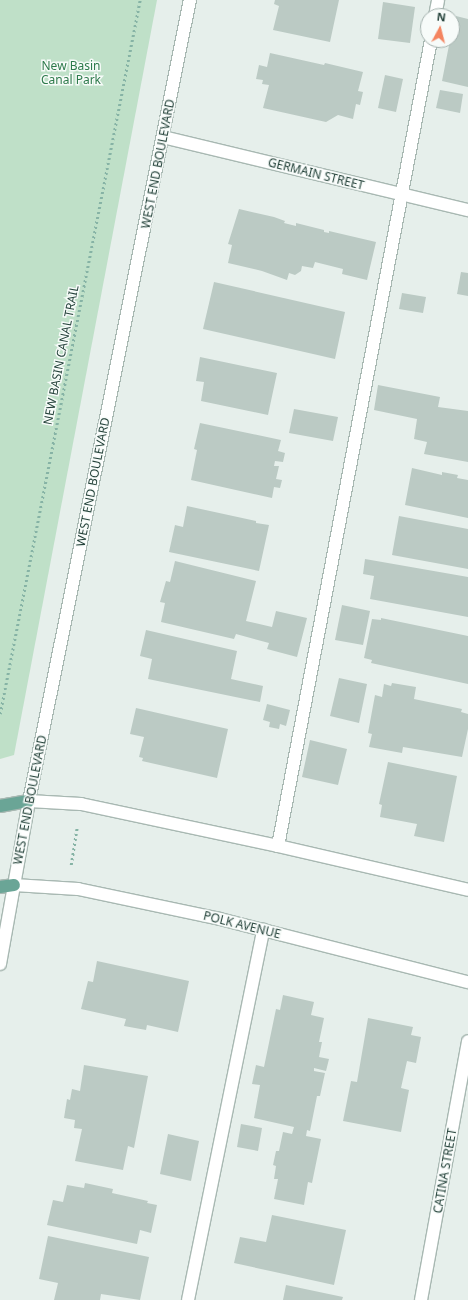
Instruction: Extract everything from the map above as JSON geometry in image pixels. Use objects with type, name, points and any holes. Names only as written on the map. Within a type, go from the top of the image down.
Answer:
[{"type":"main road","points":[[0,806],[29,801]]},
{"type":"main road","points":[[0,887],[14,885]]},
{"type":"street","name":"WEST END BOULEVARD","points":[[0,964],[29,801],[190,0]]},
{"type":"street","points":[[278,846],[429,48]]},
{"type":"street","name":"GERMAIN STREET","points":[[163,137],[468,210]]},
{"type":"street","points":[[29,801],[81,804],[278,846],[468,890]]},
{"type":"street","name":"POLK AVENUE","points":[[14,885],[78,889],[263,930],[468,982]]},
{"type":"street","points":[[188,1300],[263,930]]},
{"type":"street","name":"CATINA STREET","points":[[421,1300],[468,1041]]},
{"type":"path","name":"NEW BASIN CANAL TRAIL","points":[[0,714],[140,0]]},
{"type":"path","points":[[70,872],[78,822]]},
{"type":"green space","name":"New Basin Canal Park","points":[[0,0],[157,0],[14,755],[0,759]]},
{"type":"building","points":[[275,0],[339,0],[330,42],[273,30],[279,6],[274,4]]},
{"type":"building","points":[[383,2],[415,7],[410,43],[378,39]]},
{"type":"building","points":[[460,17],[468,19],[468,87],[442,81],[448,48],[460,48]]},
{"type":"building","points":[[270,53],[324,65],[325,63],[363,72],[358,91],[363,92],[360,105],[356,104],[353,119],[338,115],[326,122],[263,108],[269,85],[262,84],[263,80],[256,79],[259,65],[267,67]]},
{"type":"building","points":[[385,75],[403,79],[396,112],[378,108]]},
{"type":"building","points":[[440,90],[463,94],[460,113],[436,108]]},
{"type":"building","points":[[239,209],[274,217],[285,221],[284,223],[296,226],[296,223],[324,230],[324,232],[329,233],[329,231],[376,242],[367,280],[342,274],[343,269],[315,262],[313,268],[302,266],[301,271],[295,275],[289,273],[287,280],[262,271],[228,263],[232,245],[228,244]]},
{"type":"building","points":[[461,272],[468,273],[468,296],[457,294]]},
{"type":"building","points":[[214,282],[345,312],[335,359],[203,329]]},
{"type":"building","points":[[402,293],[426,297],[423,313],[399,309]]},
{"type":"building","points":[[200,357],[277,373],[268,415],[201,401],[204,382],[196,381]]},
{"type":"building","points":[[378,385],[440,397],[438,407],[468,411],[468,462],[424,454],[427,442],[414,439],[417,419],[374,410]]},
{"type":"building","points":[[294,409],[338,417],[333,441],[289,433]]},
{"type":"building","points":[[200,423],[281,440],[278,451],[285,453],[283,462],[275,461],[274,466],[279,466],[276,479],[282,480],[280,488],[274,487],[272,498],[191,480],[197,450],[194,449]]},
{"type":"building","points":[[412,468],[442,475],[442,472],[458,475],[457,478],[468,480],[468,518],[405,505]]},
{"type":"building","points":[[187,506],[269,525],[259,571],[169,552],[175,525],[183,527]]},
{"type":"building","points":[[399,516],[468,529],[468,569],[392,555]]},
{"type":"building","points":[[365,559],[468,577],[468,617],[370,599],[374,576],[363,574]]},
{"type":"building","points":[[175,561],[256,581],[246,621],[272,627],[276,611],[307,618],[297,657],[267,649],[269,643],[236,634],[234,639],[161,622],[165,603],[160,602],[166,581],[170,582]]},
{"type":"building","points":[[342,605],[370,611],[363,645],[335,640]]},
{"type":"building","points":[[381,618],[468,636],[468,684],[371,663],[372,660],[364,658],[372,619],[381,620]]},
{"type":"building","points":[[146,630],[237,651],[231,679],[263,686],[260,702],[148,679],[152,659],[140,656]]},
{"type":"building","points":[[339,678],[367,684],[359,723],[330,716]]},
{"type":"building","points":[[392,683],[416,687],[414,699],[462,709],[461,712],[468,714],[468,729],[462,757],[403,747],[402,753],[369,747],[372,734],[368,733],[375,695],[382,697],[384,684],[391,686]]},
{"type":"building","points":[[267,704],[290,710],[286,726],[280,724],[279,729],[269,727],[270,722],[263,720]]},
{"type":"building","points":[[136,708],[228,729],[217,778],[142,761],[143,758],[139,757],[144,737],[130,734]]},
{"type":"building","points":[[310,740],[347,749],[338,785],[302,777]]},
{"type":"building","points":[[388,762],[457,776],[444,842],[414,836],[417,824],[380,817],[382,805],[379,804]]},
{"type":"building","points":[[97,961],[189,981],[178,1032],[147,1025],[146,1030],[124,1026],[126,1019],[81,1009],[88,981],[93,982]]},
{"type":"building","points":[[283,995],[314,1002],[311,1015],[324,1018],[319,1042],[322,1042],[319,1057],[329,1059],[326,1071],[314,1068],[314,1071],[325,1073],[320,1096],[317,1096],[310,1131],[307,1130],[306,1136],[321,1139],[312,1183],[308,1182],[304,1205],[274,1199],[278,1179],[274,1179],[276,1166],[273,1165],[276,1151],[279,1151],[283,1132],[292,1134],[294,1127],[254,1118],[260,1085],[252,1084],[256,1065],[264,1067],[276,1009],[280,1010]]},
{"type":"building","points":[[368,1018],[413,1027],[411,1035],[421,1037],[416,1063],[407,1061],[401,1088],[409,1090],[401,1132],[343,1121],[351,1081],[357,1082]]},
{"type":"building","points":[[84,1065],[148,1076],[134,1148],[128,1146],[123,1170],[75,1161],[82,1129],[74,1128],[75,1120],[64,1118],[67,1099],[70,1100],[72,1089],[80,1091]]},
{"type":"building","points":[[241,1124],[262,1128],[258,1151],[237,1147]]},
{"type":"building","points":[[168,1134],[199,1141],[191,1181],[160,1174]]},
{"type":"building","points":[[85,1183],[113,1189],[112,1193],[148,1201],[147,1203],[157,1205],[151,1233],[140,1230],[137,1244],[47,1225],[53,1200],[63,1202],[67,1185],[84,1188]]},
{"type":"building","points":[[272,1215],[346,1230],[334,1285],[234,1263],[240,1237],[266,1242]]},
{"type":"building","points":[[48,1236],[149,1257],[140,1300],[101,1294],[100,1300],[54,1300],[58,1283],[39,1279]]},
{"type":"building","points":[[286,1285],[343,1297],[342,1300],[283,1300]]}]
